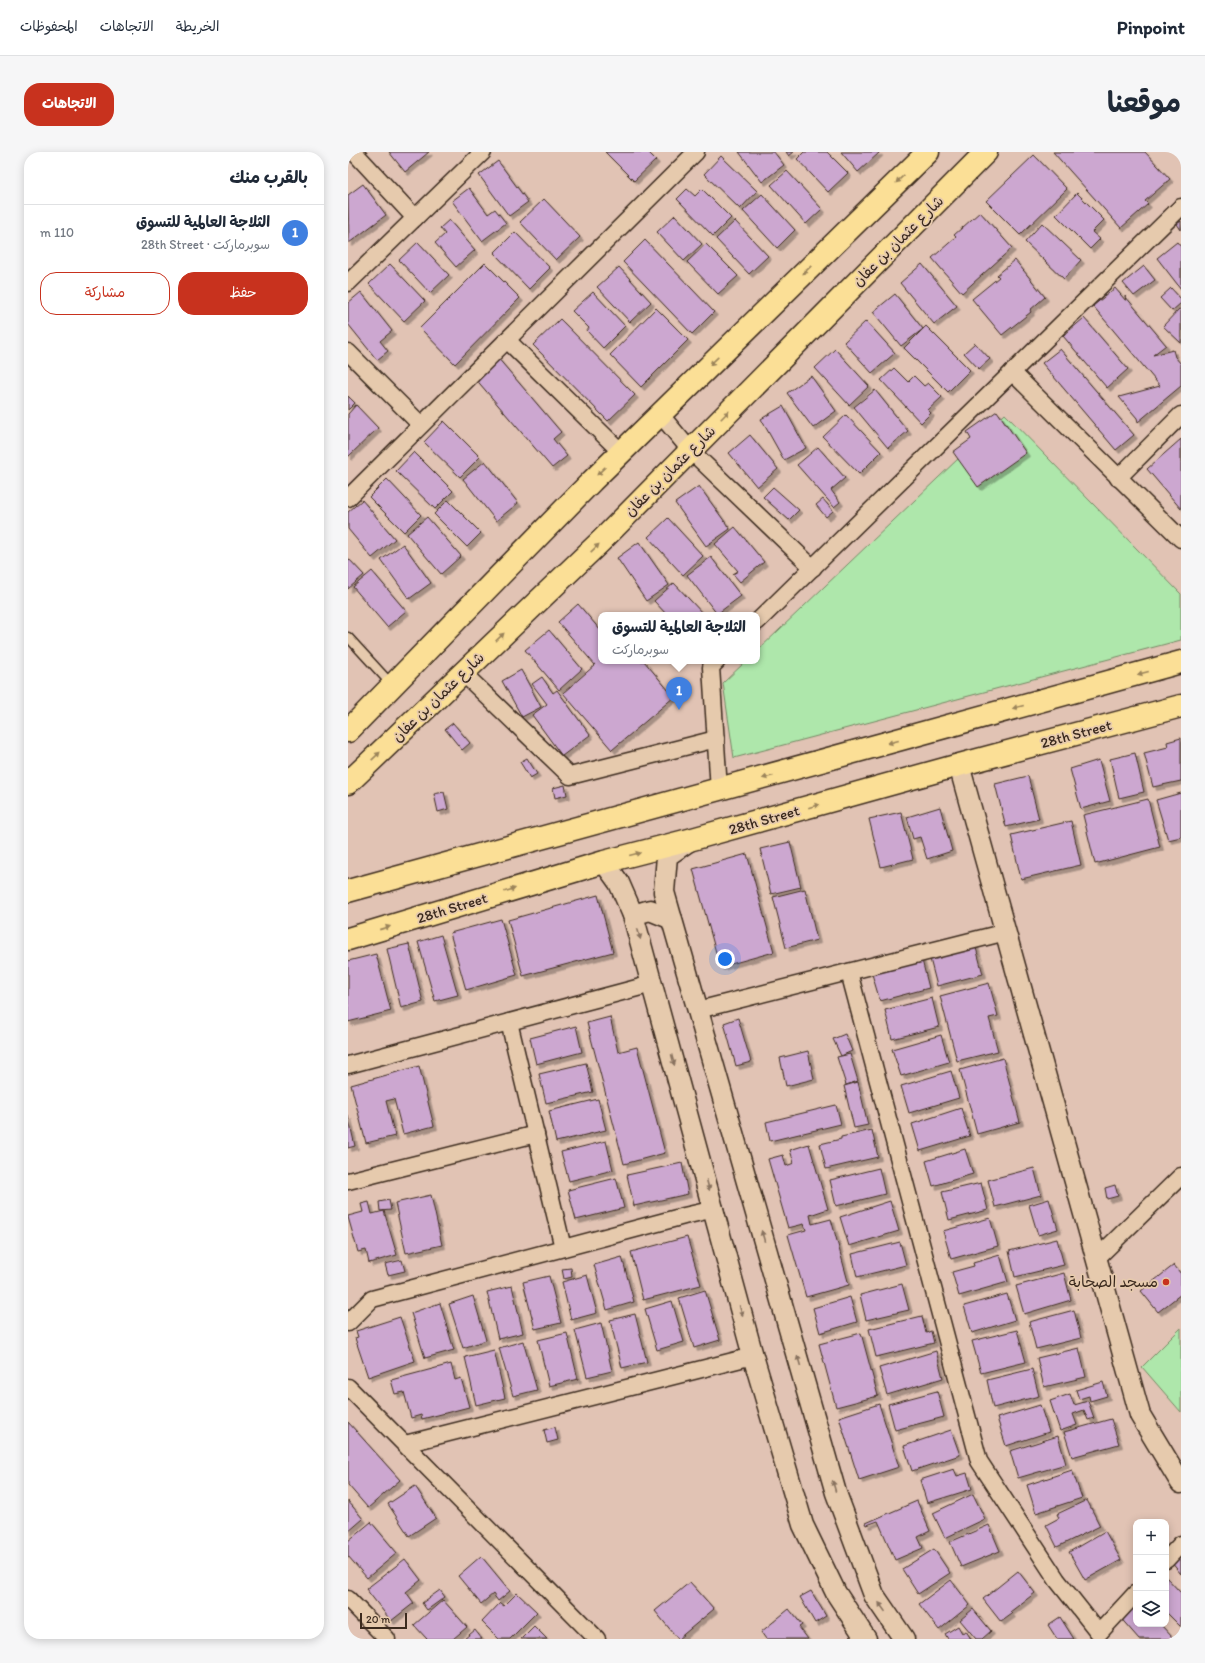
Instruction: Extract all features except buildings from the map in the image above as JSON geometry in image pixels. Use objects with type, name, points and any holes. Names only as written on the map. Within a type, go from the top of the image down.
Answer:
[{"type":"main road","points":[[348,731],[621,452],[928,152]]},
{"type":"main road","name":"شارع عثمان بن عفان","points":[[348,783],[601,541],[986,152]]},
{"type":"main road","points":[[348,891],[1181,662]]},
{"type":"main road","name":"28th Street","points":[[348,939],[604,862],[1181,706]]},
{"type":"main road","points":[[348,875],[402,877]]},
{"type":"street","points":[[354,152],[415,218]]},
{"type":"street","points":[[348,283],[483,152]]},
{"type":"street","points":[[348,498],[696,152]]},
{"type":"street","points":[[760,619],[1181,207]]},
{"type":"street","points":[[507,340],[621,452]]},
{"type":"street","points":[[348,352],[421,425]]},
{"type":"street","points":[[1012,372],[1118,478],[1181,538]]},
{"type":"street","points":[[660,414],[690,450],[812,568]]},
{"type":"street","points":[[1118,478],[1181,415]]},
{"type":"street","points":[[714,664],[711,667],[719,790]]},
{"type":"street","points":[[463,673],[570,776],[716,739]]},
{"type":"street","points":[[959,765],[1140,1415],[1181,1483]]},
{"type":"street","points":[[689,840],[667,856],[664,892],[836,1492],[874,1596],[904,1639]]},
{"type":"street","points":[[604,862],[618,883],[633,915],[753,1356],[803,1524],[836,1593],[866,1639]]},
{"type":"street","points":[[633,915],[650,910],[672,919]]},
{"type":"street","points":[[698,1010],[1006,932]]},
{"type":"street","points":[[849,972],[978,1461],[1057,1580],[1099,1633],[1133,1596]]},
{"type":"street","points":[[348,1065],[652,984]]},
{"type":"street","points":[[509,1022],[562,1248]]},
{"type":"street","points":[[348,1181],[536,1134]]},
{"type":"street","points":[[1096,1259],[1181,1176]]},
{"type":"street","points":[[348,1323],[372,1299],[714,1209]]},
{"type":"street","points":[[405,1444],[753,1356]]},
{"type":"street","points":[[348,1387],[598,1639]]},
{"type":"street","points":[[1169,1557],[1181,1544]]},
{"type":"street","points":[[348,1599],[387,1639]]},
{"type":"lane","points":[[348,637],[392,685]]},
{"type":"green space","points":[[1005,414],[1181,594],[1181,640],[734,758],[723,683],[743,664],[760,664],[760,648]]},
{"type":"green space","points":[[1181,1328],[1181,1412],[1142,1367]]},
{"type":"place","name":"الثلاجة العالمية للتسوق","points":[[679,710]]},
{"type":"place","name":"مسجد الصحابة","points":[[1166,1282]]}]
